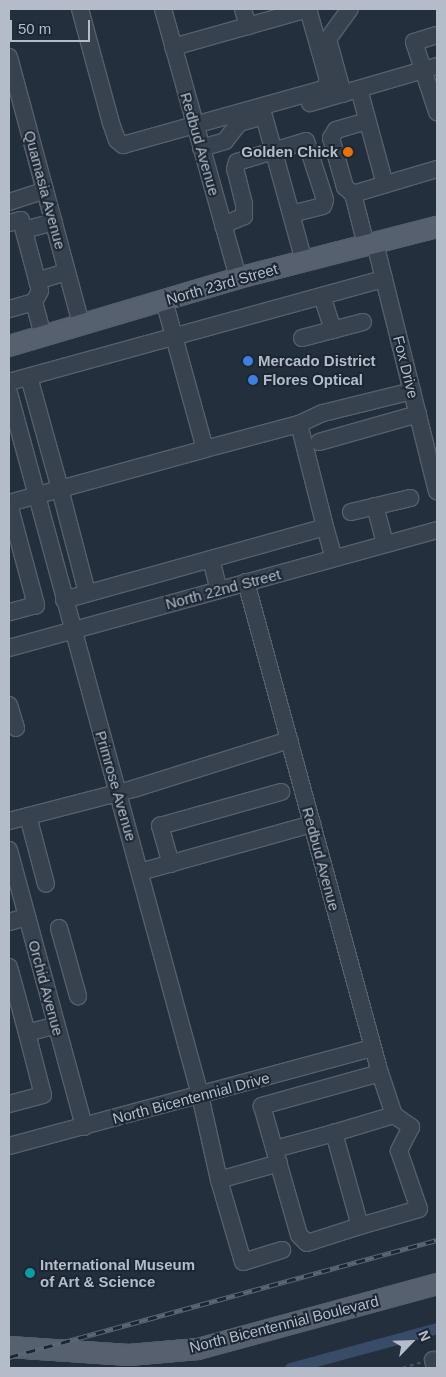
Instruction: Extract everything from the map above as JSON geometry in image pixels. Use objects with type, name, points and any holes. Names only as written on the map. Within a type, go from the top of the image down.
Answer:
[{"type":"main road","name":"North 23rd Street","points":[[9,346],[238,278],[437,227]]},
{"type":"main road","name":"North Bicentennial Boulevard","points":[[9,1347],[128,1355],[198,1349],[437,1284]]},
{"type":"street","points":[[80,9],[117,140],[122,145],[327,86],[308,9],[173,47]]},
{"type":"street","name":"Redbud Avenue","points":[[163,9],[238,278]]},
{"type":"street","points":[[243,9],[248,26]]},
{"type":"street","points":[[343,94],[328,39],[350,9]]},
{"type":"street","points":[[437,35],[414,42],[431,68],[437,112]]},
{"type":"street","name":"Quamasia Avenue","points":[[9,56],[81,324]]},
{"type":"street","points":[[201,148],[225,141],[239,123],[431,68]]},
{"type":"street","points":[[359,89],[385,185]]},
{"type":"street","points":[[264,116],[304,261]]},
{"type":"street","name":"Fox Drive","points":[[367,121],[336,130],[331,138],[345,187],[353,194],[384,279],[437,491]]},
{"type":"street","points":[[223,225],[244,216],[244,204],[235,170],[237,162],[306,141],[309,144],[325,200],[323,206],[291,214]]},
{"type":"street","points":[[353,194],[437,170]]},
{"type":"street","points":[[9,202],[45,190]]},
{"type":"street","points":[[43,336],[34,302],[40,291],[16,227],[54,222]]},
{"type":"street","points":[[37,281],[67,272]]},
{"type":"street","points":[[9,382],[384,279]]},
{"type":"street","points":[[322,296],[333,330]]},
{"type":"street","points":[[164,300],[205,449]]},
{"type":"street","points":[[9,309],[34,302]]},
{"type":"street","points":[[302,338],[363,322]]},
{"type":"street","points":[[29,377],[87,593]]},
{"type":"street","points":[[9,612],[36,605],[9,503],[299,424],[323,413],[412,392]]},
{"type":"street","name":"Primrose Avenue","points":[[9,398],[140,872],[200,1095],[219,1180],[243,1262],[282,1250]]},
{"type":"street","points":[[318,442],[418,414]]},
{"type":"street","points":[[299,424],[334,558]]},
{"type":"street","points":[[351,512],[410,498]]},
{"type":"street","points":[[375,506],[385,544]]},
{"type":"street","points":[[64,600],[325,526]]},
{"type":"street","name":"North 22nd Street","points":[[9,648],[437,530]]},
{"type":"street","points":[[211,559],[219,590]]},
{"type":"street","name":"Redbud Avenue","points":[[246,582],[372,1048],[394,1115]]},
{"type":"street","points":[[9,706],[16,728]]},
{"type":"street","points":[[9,821],[118,792],[289,740]]},
{"type":"street","points":[[171,864],[160,826],[281,792]]},
{"type":"street","points":[[28,816],[46,884]]},
{"type":"street","points":[[140,872],[312,824]]},
{"type":"street","name":"Orchid Avenue","points":[[9,850],[84,1127]]},
{"type":"street","points":[[9,922],[27,917]]},
{"type":"street","points":[[59,928],[78,996]]},
{"type":"street","points":[[41,969],[68,961]]},
{"type":"street","points":[[9,967],[14,1006],[27,1033],[43,1095],[9,1104]]},
{"type":"street","points":[[27,1033],[56,1025]]},
{"type":"street","name":"North Bicentennial Drive","points":[[9,1146],[372,1048]]},
{"type":"street","points":[[262,1106],[380,1073]]},
{"type":"street","points":[[219,1180],[277,1156],[334,1133],[394,1115],[411,1127],[399,1151],[419,1209],[308,1242],[299,1235],[277,1156],[255,1080]]},
{"type":"street","points":[[334,1133],[360,1226]]},
{"type":"waterway","points":[[290,1368],[437,1328]]},
{"type":"railway","points":[[9,1357],[437,1240]]},
{"type":"place","name":"Golden Chick","points":[[348,152]]},
{"type":"place","name":"Mercado District","points":[[248,361]]},
{"type":"place","name":"Flores Optical","points":[[253,380]]},
{"type":"place","name":"International Museum of Art & Science","points":[[30,1273]]}]
